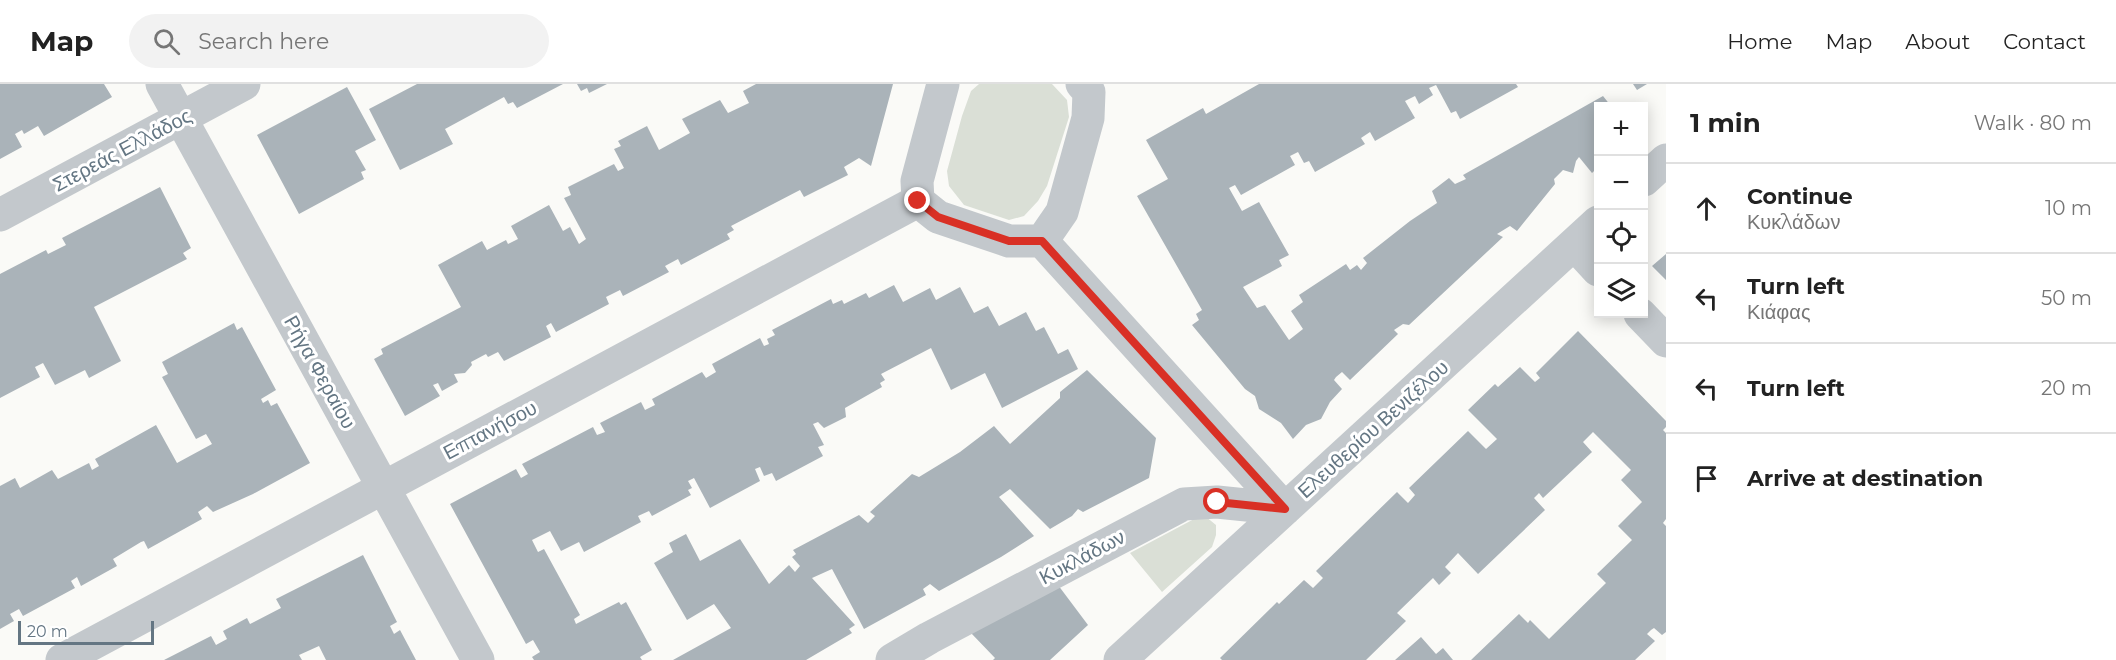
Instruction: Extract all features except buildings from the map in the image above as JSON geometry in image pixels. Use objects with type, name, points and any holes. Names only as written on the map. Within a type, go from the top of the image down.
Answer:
[{"type":"street","name":"Ρήγα Φεραίου","points":[[162,84],[478,660]]},
{"type":"street","name":"Στερεάς Ελλάδος","points":[[0,215],[244,84]]},
{"type":"street","points":[[943,84],[917,181],[918,201],[938,217],[1009,241],[1042,241],[1285,509]]},
{"type":"street","points":[[1042,241],[1062,212],[1088,118],[1092,87]]},
{"type":"street","points":[[1648,176],[1666,160]]},
{"type":"street","name":"Επτανήσου","points":[[62,660],[918,201]]},
{"type":"street","name":"Ελευθερίου Βενιζέλου","points":[[1120,660],[1594,226]]},
{"type":"street","points":[[1574,244],[1594,265]]},
{"type":"street","points":[[1644,318],[1666,341]]},
{"type":"street","name":"Κυκλάδων","points":[[892,660],[929,638],[1184,504],[1217,502],[1285,509]]},
{"type":"shaded area","points":[[979,84],[1052,84],[1067,100],[1069,117],[1047,186],[1038,201],[1024,216],[1009,220],[964,205],[949,186],[947,171],[962,116],[971,91]]},
{"type":"shaded area","points":[[1205,516],[1216,525],[1212,547],[1162,592],[1130,553],[1196,518]]},
{"type":"route","points":[[918,201],[938,217],[1009,241],[1042,241],[1285,509],[1217,502]]}]
